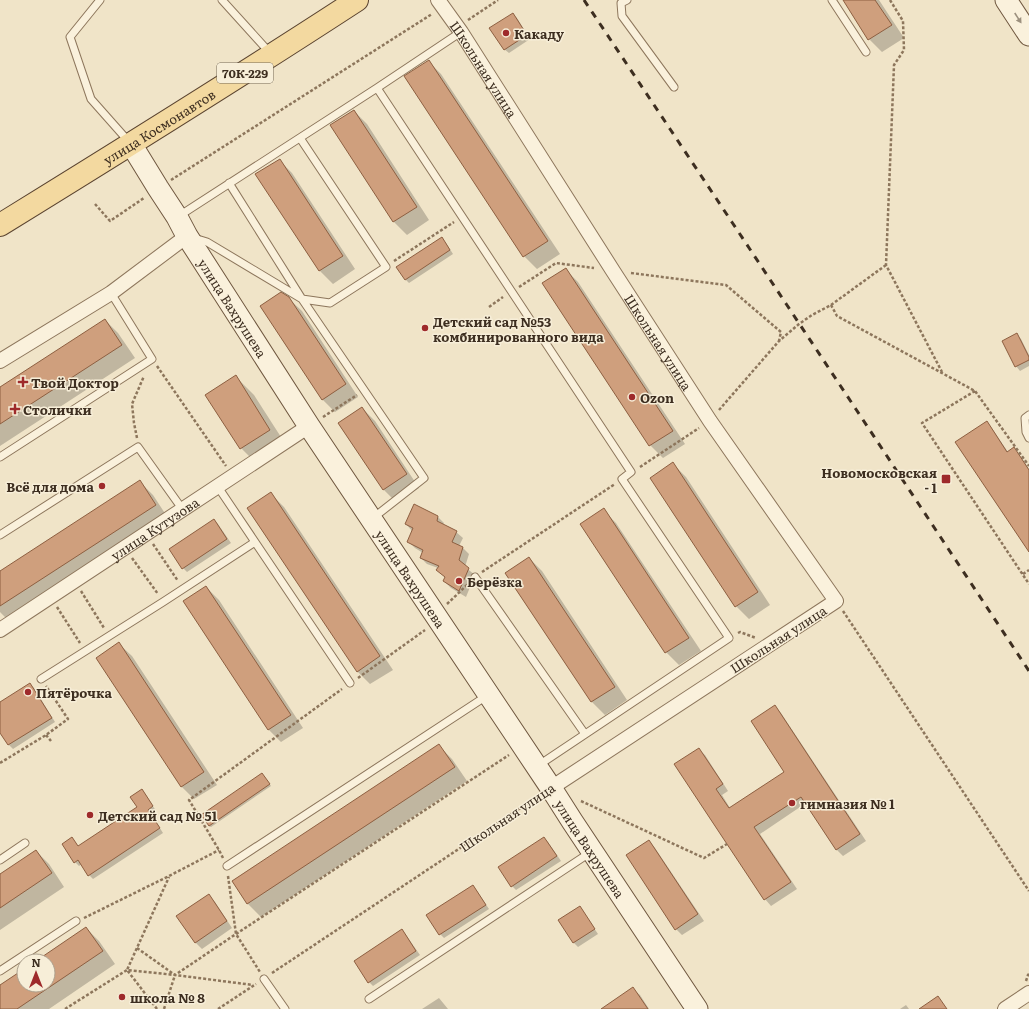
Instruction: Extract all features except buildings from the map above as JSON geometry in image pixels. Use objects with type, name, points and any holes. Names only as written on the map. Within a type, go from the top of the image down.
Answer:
[{"type":"main road","name":"улица Космонавтов","points":[[0,225],[272,56],[357,0]]},
{"type":"main road","points":[[1006,0],[1029,35]]},
{"type":"main road","name":"улица Вахрушева","points":[[131,144],[177,217],[187,236],[309,426],[372,518],[697,1009]]},
{"type":"street","name":"Школьная улица","points":[[441,3],[710,421],[836,601],[551,788]]},
{"type":"street","points":[[0,361],[111,293],[187,236]]},
{"type":"street","name":"улица Кутузова","points":[[0,630],[309,426]]},
{"type":"street","points":[[1005,1009],[1029,993]]},
{"type":"lane","points":[[100,0],[70,37],[91,99],[131,144]]},
{"type":"lane","points":[[222,0],[272,56]]},
{"type":"lane","points":[[627,0],[621,3],[622,16],[674,87]]},
{"type":"lane","points":[[832,0],[866,52]]},
{"type":"lane","points":[[177,217],[377,88],[459,29]]},
{"type":"lane","points":[[377,88],[631,472],[622,480],[728,638],[537,766]]},
{"type":"lane","points":[[187,236],[207,242],[302,299],[330,303],[386,267],[300,138]]},
{"type":"lane","points":[[229,183],[302,299],[424,478],[372,518]]},
{"type":"lane","points":[[0,457],[152,359],[111,293]]},
{"type":"lane","points":[[1029,415],[1025,418],[1026,432],[1029,438]]},
{"type":"lane","points":[[0,535],[138,447],[183,510]]},
{"type":"lane","points":[[218,487],[350,683]]},
{"type":"lane","points":[[41,679],[255,542]]},
{"type":"lane","points":[[475,577],[585,734]]},
{"type":"lane","points":[[227,866],[489,694]]},
{"type":"lane","points":[[0,860],[26,843]]},
{"type":"lane","points":[[369,999],[592,851]]},
{"type":"lane","points":[[0,971],[76,922]]},
{"type":"lane","points":[[264,979],[285,1009]]},
{"type":"path","points":[[459,29],[498,0]]},
{"type":"path","points":[[890,0],[903,21],[904,50],[894,64],[886,265],[942,372]]},
{"type":"path","points":[[95,204],[110,221],[441,3]]},
{"type":"path","points":[[386,267],[462,217]]},
{"type":"path","points":[[779,341],[808,318],[831,305],[886,265]]},
{"type":"path","points":[[831,305],[837,316],[975,391],[1029,466]]},
{"type":"path","points":[[138,447],[132,404],[152,359]]},
{"type":"path","points":[[152,359],[233,476]]},
{"type":"path","points":[[309,426],[364,390]]},
{"type":"path","points":[[975,391],[922,423],[1029,584]]},
{"type":"path","points":[[264,979],[236,934],[227,866],[189,800],[452,611],[447,604],[475,577],[622,480]]},
{"type":"path","points":[[146,534],[183,589]]},
{"type":"path","points":[[125,547],[163,602]]},
{"type":"path","points":[[1023,574],[1029,570]]},
{"type":"path","points":[[74,581],[110,636]]},
{"type":"path","points":[[51,596],[85,651]]},
{"type":"path","points":[[836,601],[1029,891]]},
{"type":"path","points":[[728,638],[740,632],[770,644]]},
{"type":"path","points":[[0,763],[46,735],[68,718],[41,679]]},
{"type":"path","points":[[46,735],[51,741]]},
{"type":"path","points":[[164,1009],[175,975],[523,746]]},
{"type":"path","name":"Школьная улица","points":[[218,1009],[551,788]]},
{"type":"path","points":[[579,800],[704,858],[727,844]]},
{"type":"path","points":[[76,922],[219,850]]},
{"type":"path","points":[[64,1009],[127,970],[169,876]]},
{"type":"path","points":[[137,948],[175,975]]},
{"type":"path","points":[[127,970],[254,985]]},
{"type":"path","points":[[127,970],[157,1009]]},
{"type":"railway","points":[[584,0],[1029,671]]},
{"type":"place","name":"Какаду","points":[[506,33]]},
{"type":"place","name":"Детский сад №53 комбинированного вида","points":[[425,328]]},
{"type":"place","name":"Твой Доктор","points":[[23,382]]},
{"type":"place","name":"Ozon","points":[[632,397]]},
{"type":"place","name":"Столички","points":[[15,409]]},
{"type":"place","name":"Новомосковская - 1","points":[[946,479]]},
{"type":"place","name":"Всё для дома","points":[[102,486]]},
{"type":"place","name":"Берёзка","points":[[459,581]]},
{"type":"place","name":"Пятёрочка","points":[[28,692]]},
{"type":"place","name":"гимназия № 1","points":[[792,803]]},
{"type":"place","name":"Детский сад № 51","points":[[90,815]]},
{"type":"place","name":"школа № 8","points":[[122,997]]}]
